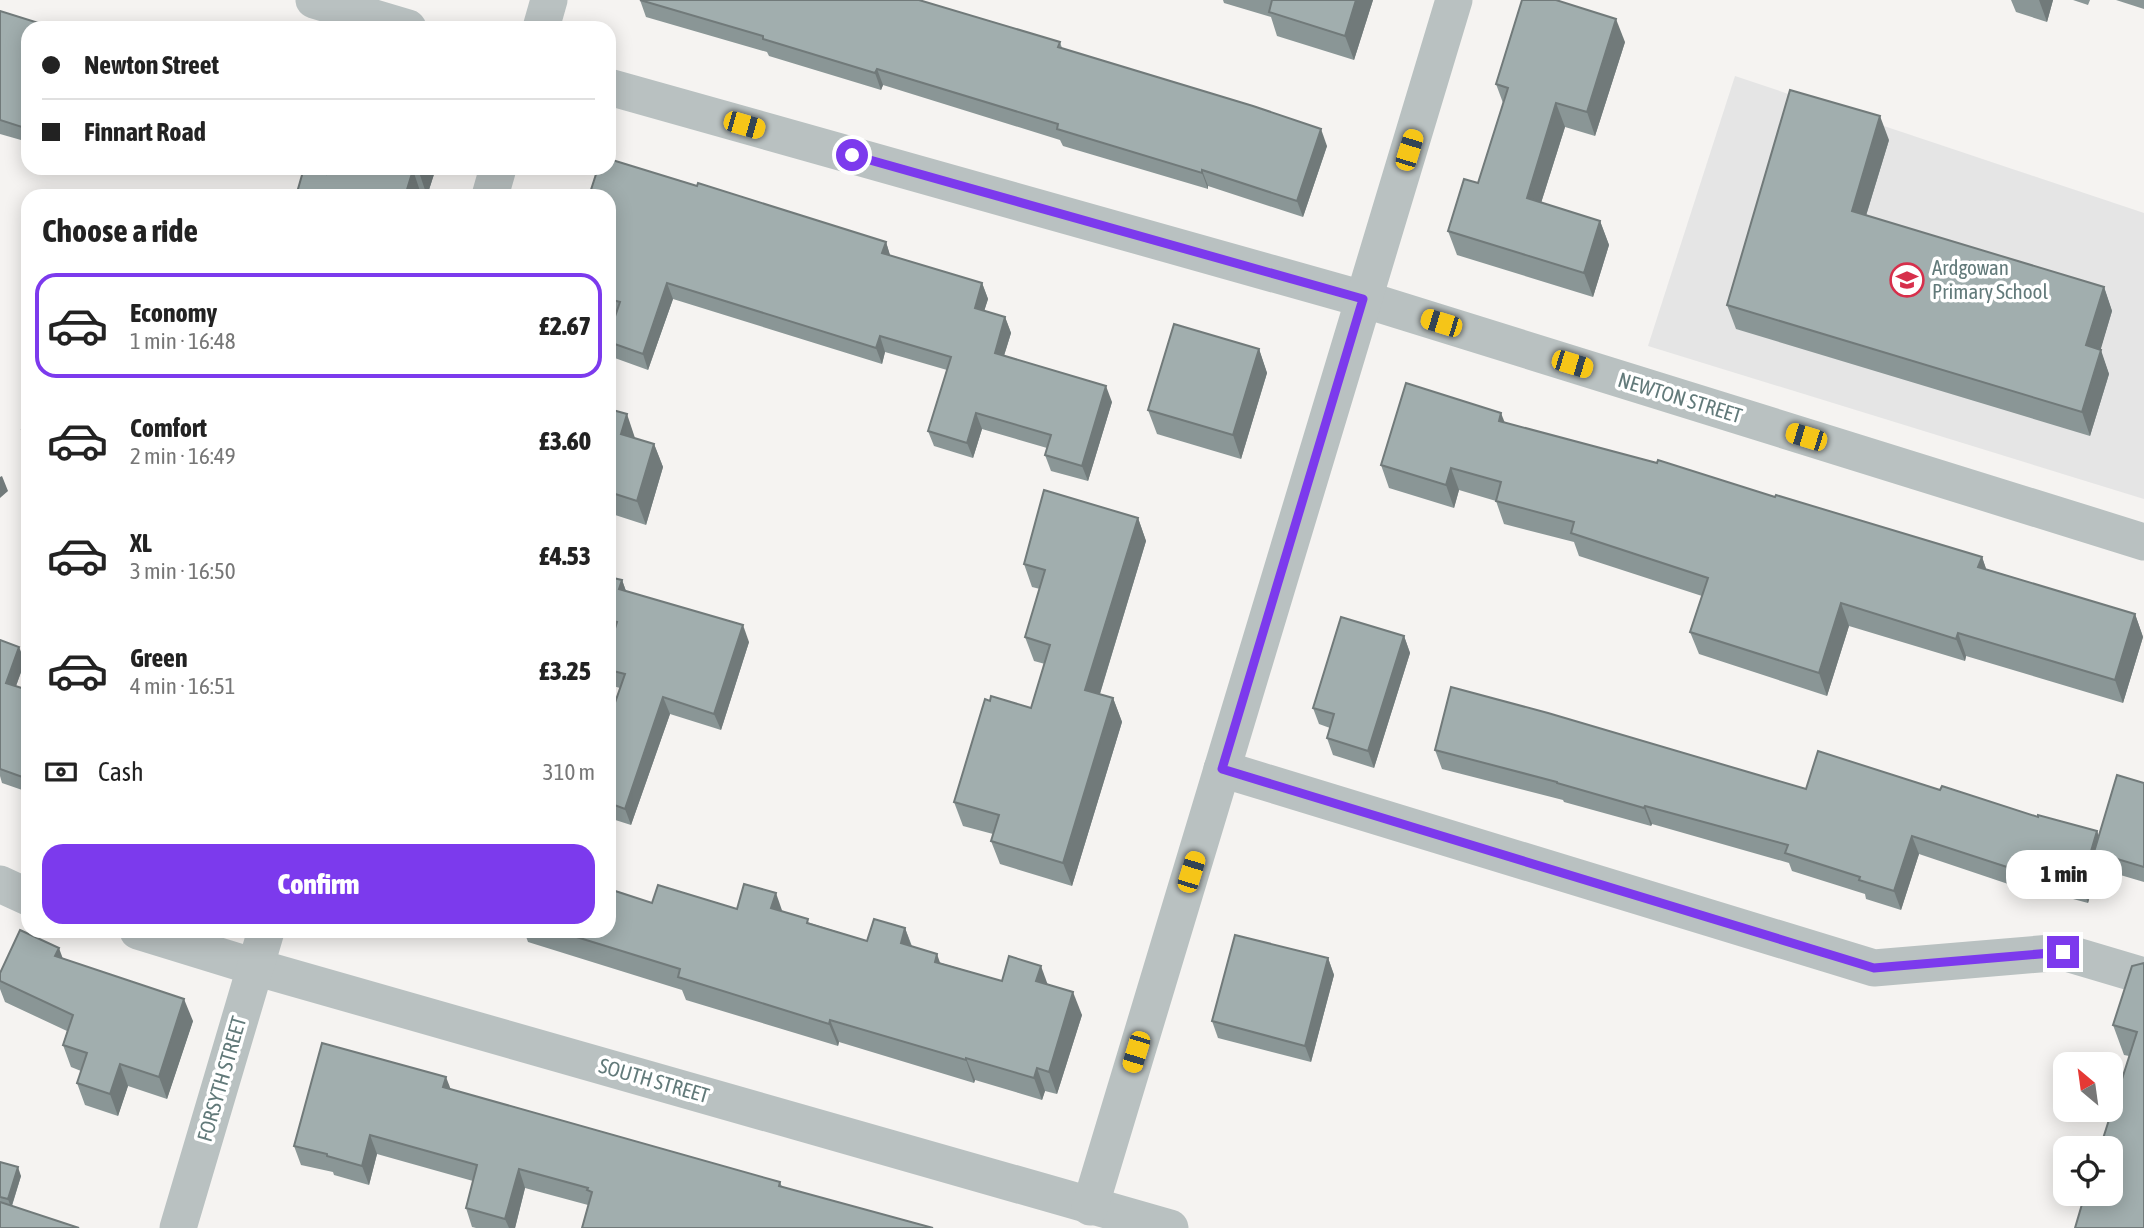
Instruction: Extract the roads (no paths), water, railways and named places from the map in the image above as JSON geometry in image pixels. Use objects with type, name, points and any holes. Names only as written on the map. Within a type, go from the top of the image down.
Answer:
[{"type":"street","points":[[314,0],[384,21]]},
{"type":"street","points":[[543,21],[549,0]]},
{"type":"street","points":[[1090,1207],[1454,0]]},
{"type":"street","name":"NEWTON STREET","points":[[616,89],[1363,299],[2144,542]]},
{"type":"street","points":[[1222,769],[1874,968],[2063,952],[2144,976]]},
{"type":"street","points":[[0,884],[21,894]]},
{"type":"street","name":"SOUTH STREET","points":[[161,938],[1170,1228]]},
{"type":"street","name":"FORSYTH STREET","points":[[178,1228],[264,938]]},
{"type":"place","name":"Ardgowan Primary School","points":[[1907,280]]}]
